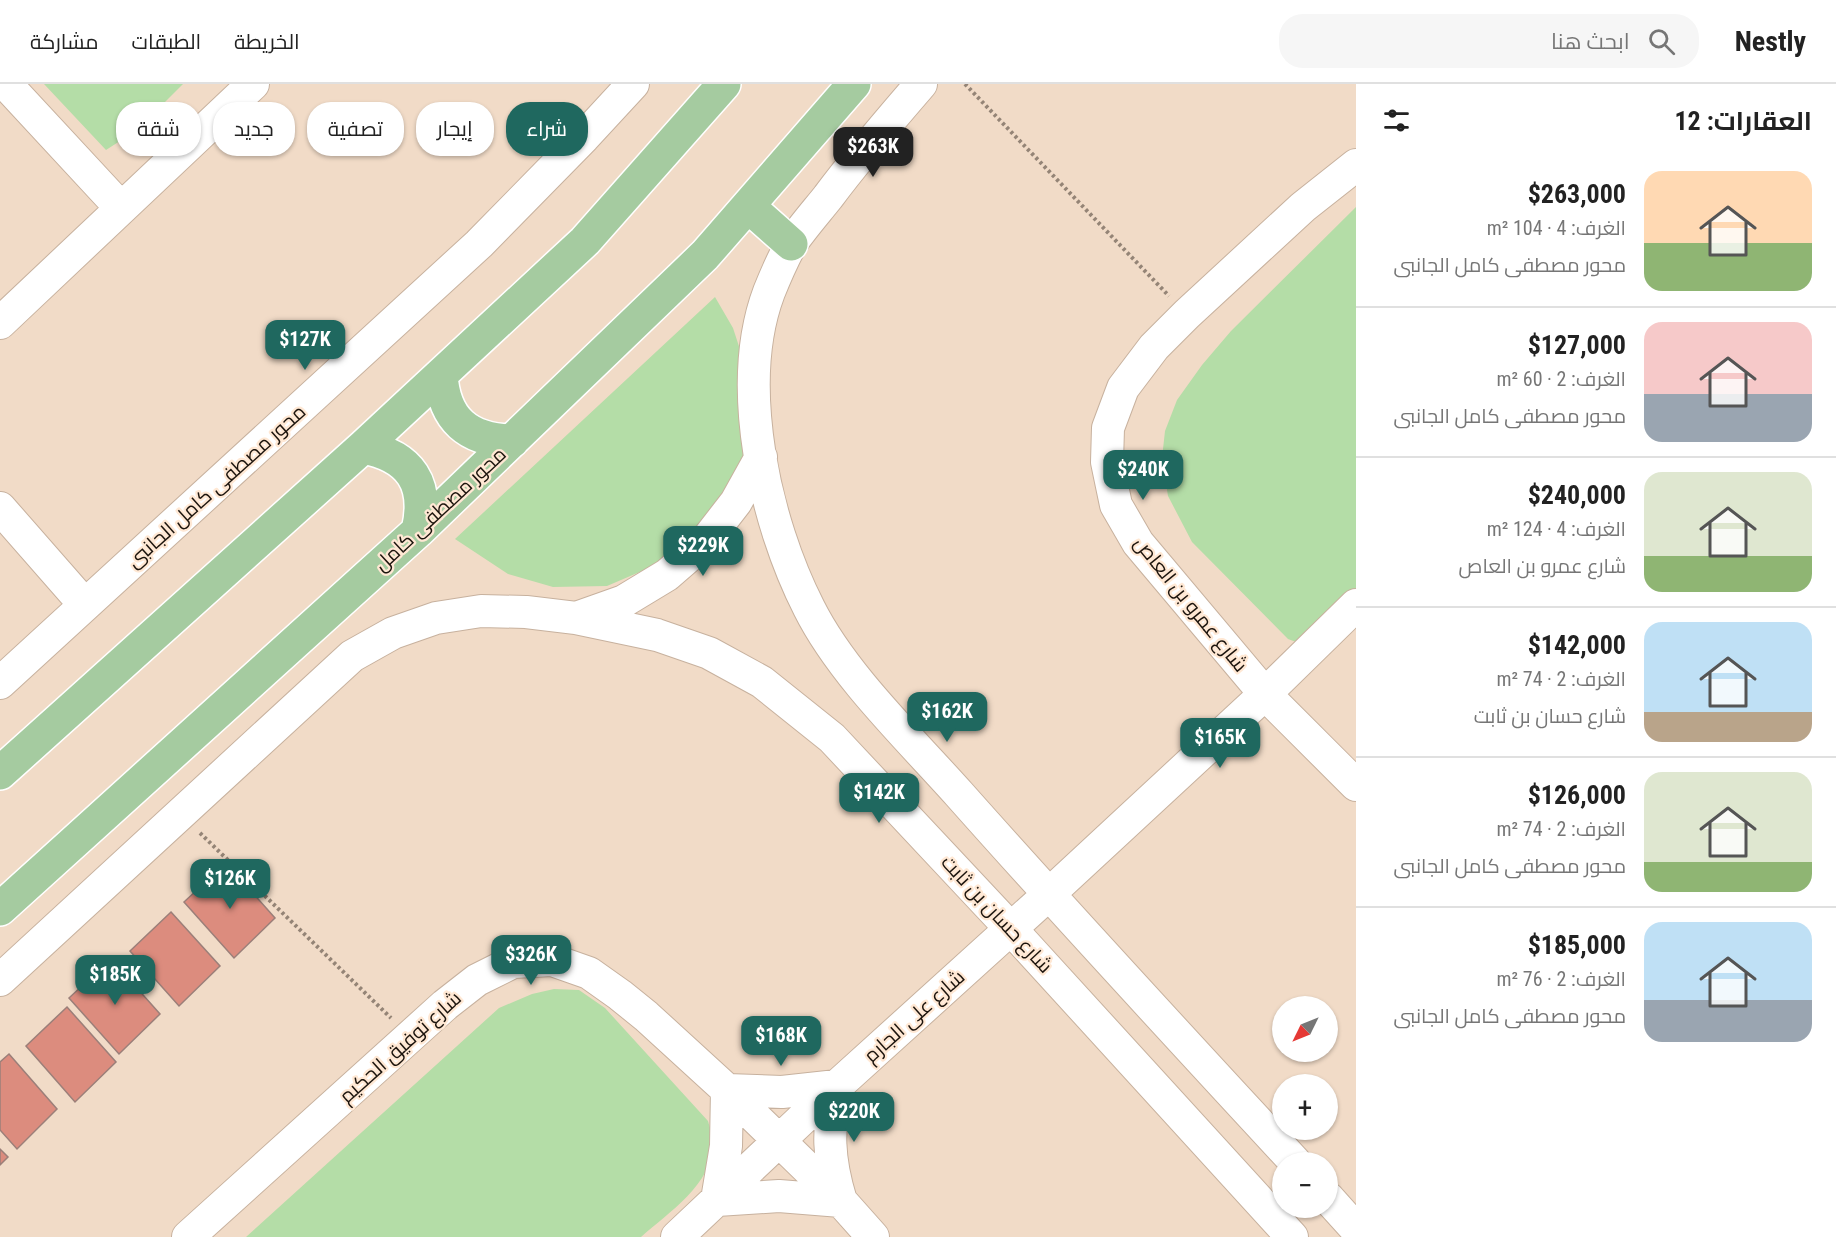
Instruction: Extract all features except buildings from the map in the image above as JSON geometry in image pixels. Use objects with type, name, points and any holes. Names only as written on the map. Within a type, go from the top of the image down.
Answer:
[{"type":"main road","points":[[0,772],[363,447],[585,241],[724,84]]},
{"type":"main road","name":"محور مصطفى كامل","points":[[0,909],[418,531],[705,255],[854,84]]},
{"type":"main road","points":[[748,206],[791,244]]},
{"type":"main road","points":[[441,375],[442,393],[449,410],[461,425],[476,435],[494,441],[512,441]]},
{"type":"main road","points":[[363,447],[391,455],[413,474],[421,493],[423,512],[418,531]]},
{"type":"street","points":[[6,84],[121,208]]},
{"type":"street","points":[[0,323],[253,84]]},
{"type":"street","name":"محور مصطفى كامل الجانبى","points":[[0,682],[479,244],[633,84]]},
{"type":"street","points":[[921,84],[864,150],[791,244],[768,294],[755,347],[753,402],[771,510],[787,562],[810,611],[839,656],[1048,895],[1285,1152]]},
{"type":"street","name":"شارع عمرو بن العاص","points":[[1356,165],[1303,207],[1154,347],[1123,388],[1108,428],[1107,462],[1116,505],[1138,543],[1265,694],[1356,785]]},
{"type":"street","points":[[576,618],[624,601],[667,575],[705,542],[736,502],[761,457]]},
{"type":"street","points":[[0,508],[85,605]]},
{"type":"street","name":"شارع على الجارم","points":[[677,1237],[837,1086],[1265,694],[1356,605]]},
{"type":"street","name":"شارع حسان بن ثابت","points":[[180,813],[352,656],[393,633],[436,618],[481,611],[526,612],[576,618],[657,635],[709,653],[762,682],[832,738],[1011,929],[1292,1237]]},
{"type":"street","points":[[0,980],[180,813]]},
{"type":"street","name":"شارع توفيق الحكيم","points":[[188,1237],[445,1005],[477,980],[513,962],[552,960],[589,973],[620,995],[727,1090],[841,1201],[873,1237]]},
{"type":"street","points":[[837,1086],[830,1114],[829,1144],[832,1173],[841,1201],[779,1196],[717,1200],[726,1146],[727,1090],[782,1092],[837,1086]]},
{"type":"street","points":[[1338,1209],[1356,1229]]},
{"type":"path","points":[[964,84],[1187,314]]},
{"type":"path","points":[[180,813],[411,1037]]},
{"type":"green space","points":[[44,84],[183,84],[165,102],[116,102],[116,144],[106,150]]},
{"type":"green space","points":[[1356,207],[1356,599],[1304,645],[1288,639],[1192,542],[1168,496],[1162,458],[1165,431],[1177,400],[1202,365],[1231,331]]},
{"type":"green space","points":[[715,297],[733,328],[749,377],[753,436],[742,477],[709,521],[663,562],[607,586],[553,587],[508,574],[455,539]]},
{"type":"green space","points":[[554,989],[579,990],[605,1008],[708,1121],[713,1144],[711,1159],[705,1172],[687,1196],[641,1237],[246,1237],[499,1008],[532,994]]}]
